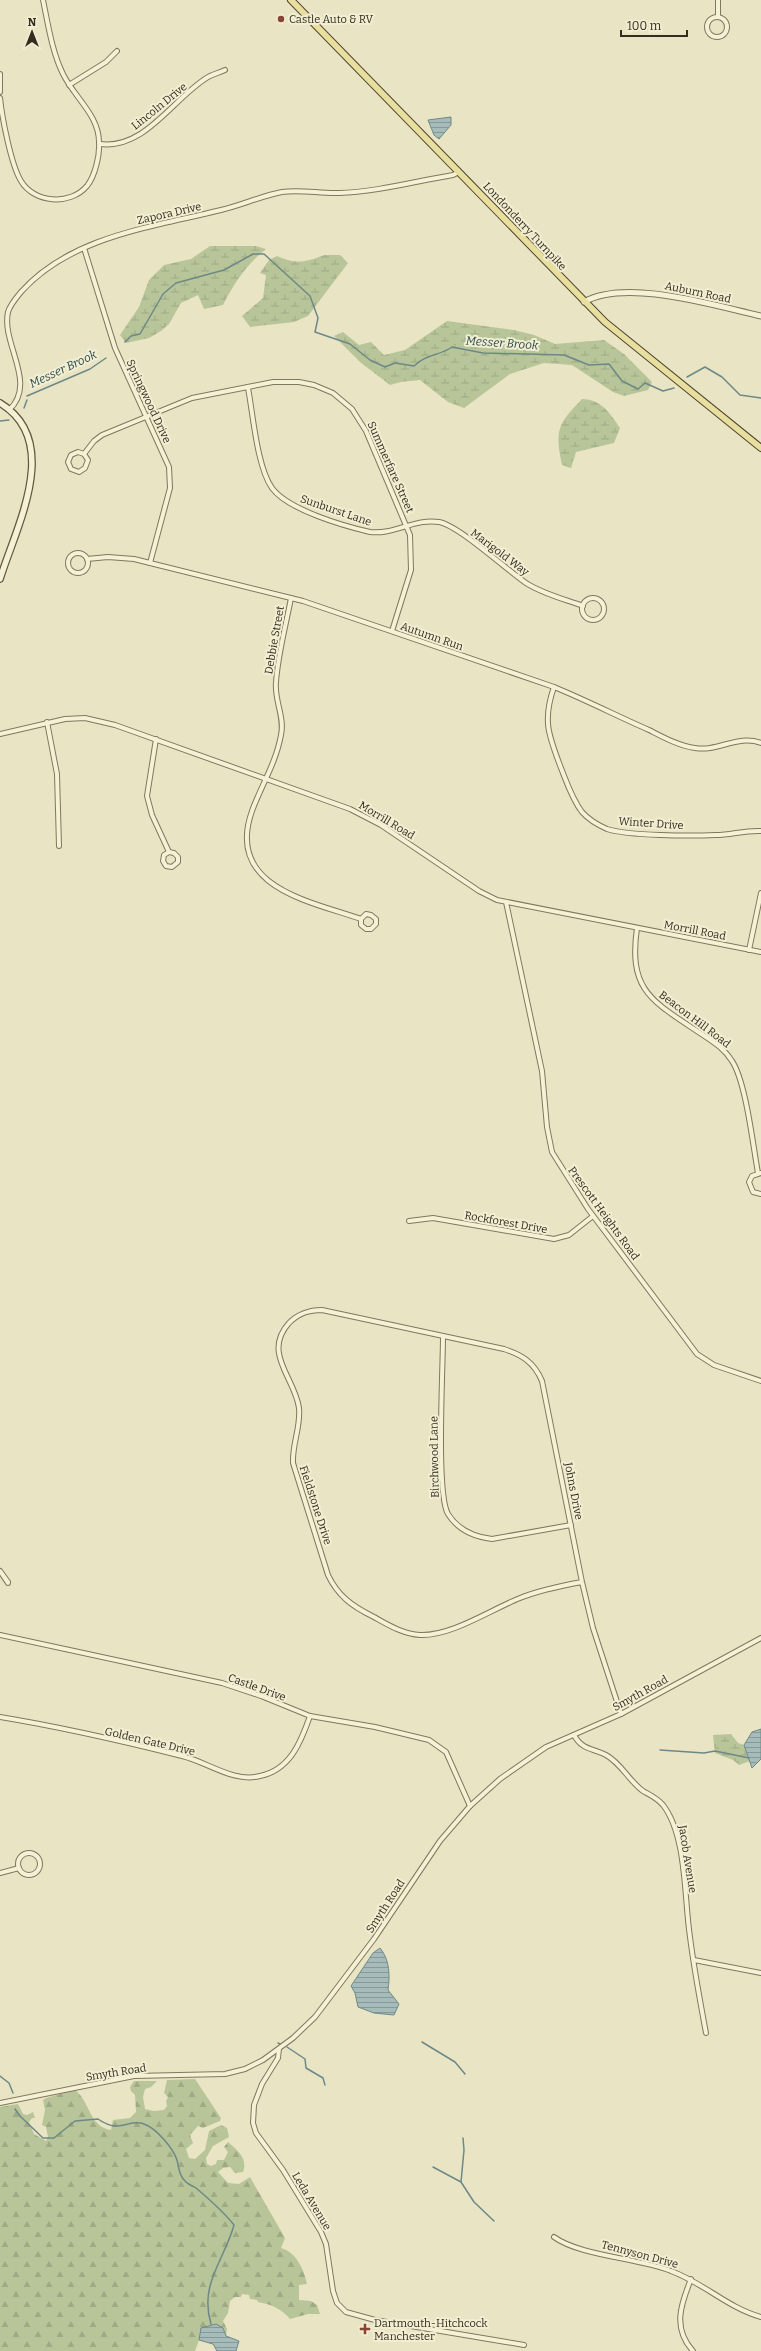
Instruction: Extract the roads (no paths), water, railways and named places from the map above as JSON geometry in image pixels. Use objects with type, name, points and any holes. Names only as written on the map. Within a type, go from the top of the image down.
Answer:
[{"type":"main road","name":"Londonderry Turnpike","points":[[291,0],[584,302],[617,334],[761,448]]},
{"type":"main road","points":[[0,403],[8,410],[26,432],[32,448],[33,465],[26,498],[0,579]]},
{"type":"street","points":[[0,98],[17,172],[27,189],[50,199],[70,197],[79,192],[92,176],[100,144],[94,121],[69,85],[59,63],[43,0]]},
{"type":"street","points":[[718,0],[718,17]]},
{"type":"street","points":[[718,17],[724,20],[728,26],[724,35],[718,37],[709,33],[707,27],[712,19],[718,17]]},
{"type":"street","points":[[69,85],[106,62],[117,51]]},
{"type":"street","name":"Lincoln Drive","points":[[100,144],[111,144],[140,134],[206,78],[225,70]]},
{"type":"street","points":[[0,74],[0,92]]},
{"type":"street","name":"Zapora Drive","points":[[8,410],[17,400],[20,385],[7,319],[11,306],[34,279],[68,255],[130,232],[230,208],[284,192],[340,193],[360,191],[453,175],[459,172]]},
{"type":"street","name":"Springwood Drive","points":[[84,248],[115,348],[165,458],[171,478],[167,503],[150,563]]},
{"type":"street","name":"Auburn Road","points":[[584,302],[607,294],[657,294],[678,296],[761,316]]},
{"type":"street","name":"Summerfare Street","points":[[84,454],[94,441],[102,434],[192,398],[273,382],[299,382],[328,390],[352,409],[366,431],[407,527],[412,545],[411,570],[392,631]]},
{"type":"street","name":"Sunburst Lane","points":[[248,388],[264,470],[272,487],[281,497],[299,508],[364,530],[383,533],[407,527]]},
{"type":"street","points":[[78,452],[84,454],[88,460],[86,468],[79,472],[71,469],[68,462],[71,455],[78,452]]},
{"type":"street","name":"Marigold Way","points":[[407,527],[431,521],[446,524],[527,584],[582,606]]},
{"type":"street","name":"Autumn Run","points":[[81,554],[87,560],[87,568],[82,572],[74,573],[69,568],[68,560],[72,555],[81,554]]},
{"type":"street","name":"Autumn Run","points":[[87,560],[119,557],[150,563],[291,598],[554,687],[587,700],[666,738],[695,748],[705,749],[746,740],[761,743]]},
{"type":"street","name":"Debbie Street","points":[[291,598],[276,682],[282,733],[278,748],[252,812],[247,832],[248,852],[263,878],[279,890],[361,919]]},
{"type":"street","name":"Marigold Way","points":[[588,599],[595,599],[602,605],[603,612],[596,619],[589,619],[584,614],[582,606],[588,599]]},
{"type":"street","name":"Winter Drive","points":[[554,687],[546,712],[548,733],[572,795],[590,820],[609,829],[634,832],[710,836],[746,831],[761,832]]},
{"type":"street","name":"Morrill Road","points":[[0,734],[47,722],[74,718],[95,720],[266,779],[368,817],[479,891],[506,902],[761,952]]},
{"type":"street","points":[[47,722],[57,774],[59,846]]},
{"type":"street","points":[[156,740],[147,796],[152,815],[169,852]]},
{"type":"street","points":[[749,950],[761,893]]},
{"type":"street","name":"Prescott Heights Road","points":[[506,902],[542,1071],[549,1143],[564,1175],[697,1354],[714,1365],[761,1381]]},
{"type":"street","name":"Beacon Hill Road","points":[[637,928],[634,947],[635,967],[648,995],[663,1008],[718,1046],[726,1053],[737,1070],[760,1173],[752,1176],[749,1186],[753,1192],[761,1194]]},
{"type":"street","name":"Rockforest Drive","points":[[409,1221],[433,1218],[554,1239],[569,1235],[594,1216]]},
{"type":"street","name":"Fieldstone Drive","points":[[443,1337],[322,1310],[312,1310],[302,1313],[290,1322],[280,1339],[278,1354],[299,1407],[299,1417],[293,1447],[293,1463],[333,1585],[346,1600],[363,1612],[395,1628],[419,1635],[439,1633],[519,1598],[549,1588],[582,1582]]},
{"type":"street","name":"Birchwood Lane","points":[[443,1337],[442,1490],[448,1515],[463,1530],[492,1540],[571,1525]]},
{"type":"street","name":"Johns Drive","points":[[443,1337],[504,1349],[519,1354],[535,1367],[542,1381],[582,1582],[593,1628],[621,1714]]},
{"type":"street","name":"Castle Drive","points":[[0,1635],[222,1683],[242,1689],[310,1716],[405,1733],[438,1745],[451,1761],[470,1806]]},
{"type":"street","name":"Smyth Road","points":[[0,2103],[134,2076],[225,2074],[254,2065],[279,2049],[304,2028],[322,2009],[374,1939],[436,1847],[470,1806],[500,1779],[546,1747],[621,1714],[761,1638]]},
{"type":"street","name":"Golden Gate Drive","points":[[0,1717],[183,1756],[231,1775],[252,1778],[272,1772],[289,1760],[296,1752],[310,1716]]},
{"type":"street","name":"Jacob Avenue","points":[[574,1735],[578,1743],[585,1748],[606,1755],[614,1761],[635,1784],[662,1804],[674,1823],[679,1842],[694,1960],[706,2033]]},
{"type":"street","points":[[25,1854],[32,1854],[39,1861],[38,1868],[34,1873],[23,1873],[18,1868],[20,1858],[25,1854]]},
{"type":"street","points":[[0,1873],[18,1868]]},
{"type":"street","points":[[694,1960],[761,1973]]},
{"type":"street","name":"Leda Avenue","points":[[279,2049],[278,2058],[262,2084],[256,2098],[253,2123],[262,2144],[283,2170],[321,2232],[326,2244],[334,2296],[341,2308],[351,2314],[375,2320],[524,2344]]},
{"type":"street","name":"Tennyson Drive","points":[[554,2237],[569,2246],[661,2267],[691,2279],[738,2309],[761,2317]]},
{"type":"street","points":[[691,2279],[680,2316],[683,2336],[693,2351]]},
{"type":"water","points":[[451,117],[451,125],[439,139],[434,135],[428,120]]},
{"type":"water","points":[[761,1729],[761,1759],[752,1768],[744,1745],[752,1732]]},
{"type":"water","points":[[380,1948],[386,1958],[388,1968],[388,1990],[399,2004],[394,2015],[374,2013],[358,2007],[355,1993],[351,1986],[373,1953]]},
{"type":"water","points":[[216,2324],[223,2328],[226,2336],[239,2341],[236,2351],[217,2351],[213,2344],[199,2340],[201,2328]]},
{"type":"waterway","name":"Messer Brook","points":[[125,342],[131,336],[140,334],[163,294],[176,283],[224,270],[253,254],[264,254],[310,296],[318,318],[315,332],[350,344],[370,360],[385,367],[395,363],[414,366],[423,359],[452,347],[483,353],[564,355],[589,365],[609,364],[622,381],[638,389],[645,383],[663,391],[674,388]]},
{"type":"waterway","name":"Messer Brook","points":[[27,396],[90,369],[106,358]]},
{"type":"waterway","name":"Messer Brook","points":[[687,377],[705,367],[722,377],[740,395],[761,398]]},
{"type":"waterway","name":"Messer Brook","points":[[24,408],[27,400]]},
{"type":"waterway","name":"Messer Brook","points":[[0,421],[9,420]]},
{"type":"waterway","points":[[660,1750],[704,1753],[715,1751],[749,1758]]},
{"type":"waterway","points":[[422,2042],[455,2062],[465,2074]]},
{"type":"waterway","points":[[287,2047],[305,2059],[306,2068],[323,2078],[325,2085]]},
{"type":"waterway","points":[[0,2076],[9,2083],[13,2093]]},
{"type":"waterway","points":[[15,2109],[20,2116],[43,2138],[54,2138],[75,2121],[98,2119],[113,2126],[133,2123],[144,2124],[149,2126],[164,2139],[175,2155],[184,2180],[211,2201],[234,2225],[210,2285],[208,2310],[211,2324]]},
{"type":"waterway","points":[[461,2182],[464,2150],[463,2138]]},
{"type":"waterway","points":[[433,2167],[461,2182],[474,2202],[494,2221]]},
{"type":"place","name":"Castle Auto & RV","points":[[281,19]]},
{"type":"place","name":"Dartmouth-Hitchcock Manchester","points":[[365,2329]]}]
